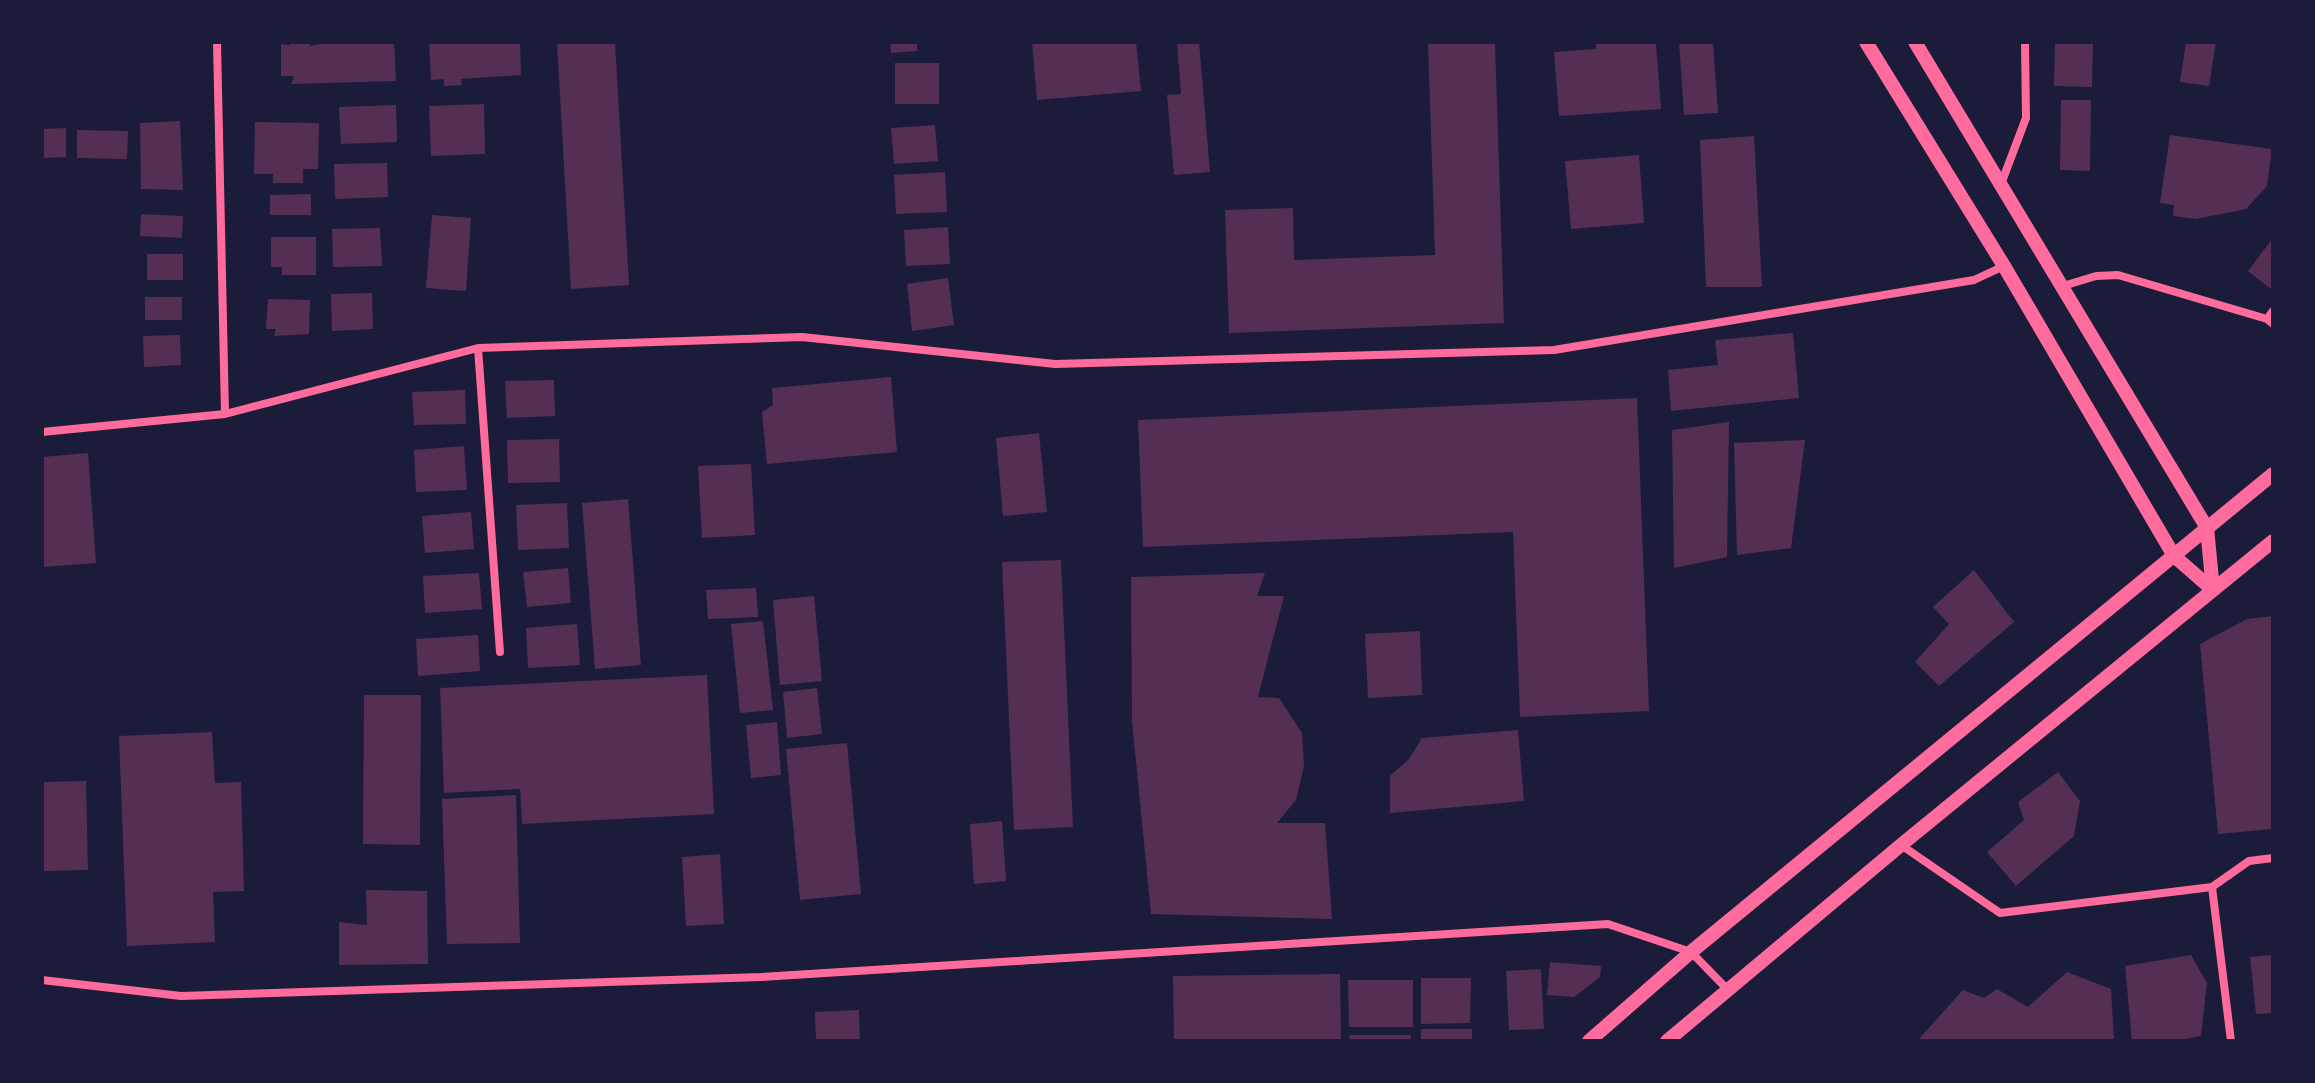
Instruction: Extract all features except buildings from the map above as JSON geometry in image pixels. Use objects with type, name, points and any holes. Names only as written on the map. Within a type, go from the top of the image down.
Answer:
[{"type":"street","points":[[217,42],[225,414]]},
{"type":"street","points":[[1866,42],[2004,266],[2174,556],[2213,590]]},
{"type":"street","points":[[1915,42],[2207,528],[2213,590]]},
{"type":"street","points":[[2001,184],[2026,118],[2025,42]]},
{"type":"street","points":[[42,432],[225,414],[478,348],[802,337],[1055,364],[1554,350],[1974,280],[2004,266]]},
{"type":"street","points":[[2063,286],[2096,276],[2118,275],[2271,318]]},
{"type":"street","points":[[478,348],[500,652]]},
{"type":"street","points":[[1589,1041],[1691,952],[2273,474]]},
{"type":"street","points":[[1667,1041],[2273,541]]},
{"type":"street","points":[[1901,845],[2000,913],[2212,887],[2249,861],[2273,858]]},
{"type":"street","points":[[2212,887],[2231,1041]]},
{"type":"street","points":[[42,980],[181,996],[761,977],[1608,924],[1691,952],[1728,990]]}]
